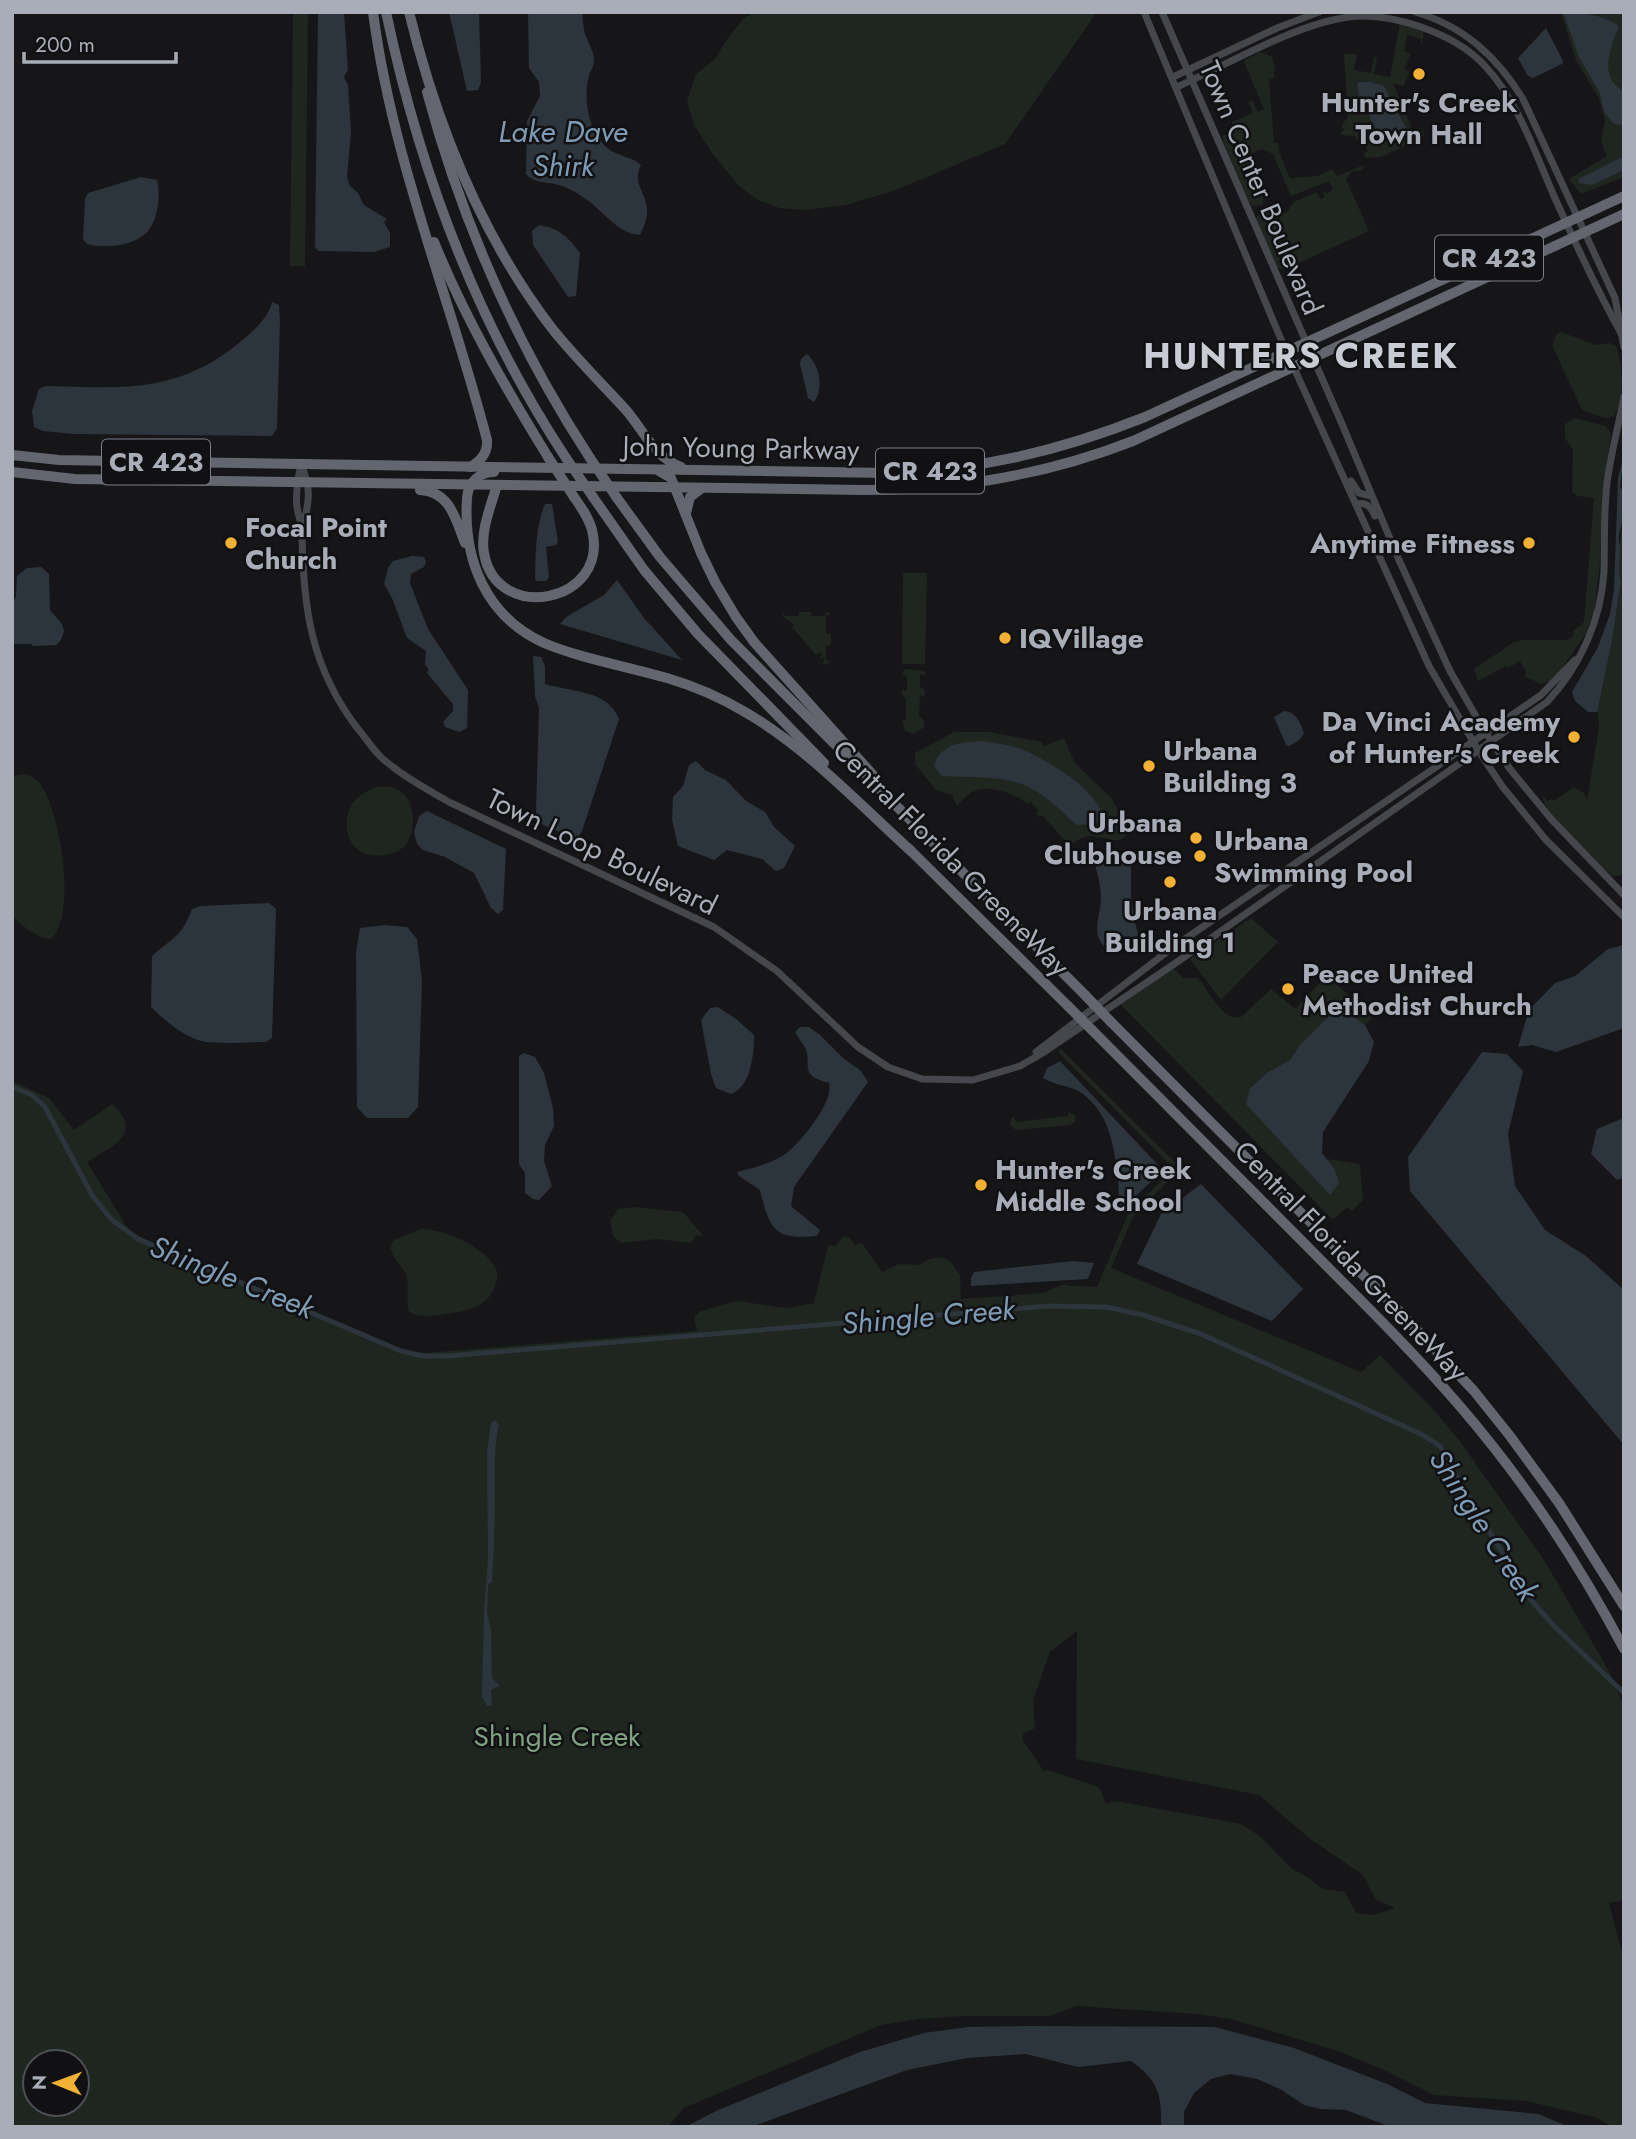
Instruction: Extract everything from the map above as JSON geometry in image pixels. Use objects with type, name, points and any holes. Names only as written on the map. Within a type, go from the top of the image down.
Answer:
[{"type":"highway","points":[[373,12],[381,73],[487,440],[484,455],[470,467]]},
{"type":"highway","name":"Central Florida GreeneWay","points":[[386,12],[418,136],[458,249],[513,367],[566,457],[636,559],[698,634],[1384,1324],[1458,1405],[1510,1470],[1559,1538],[1624,1649]]},
{"type":"highway","points":[[408,12],[456,159],[498,246],[526,293],[555,332],[627,412],[655,449],[667,461],[691,470]]},
{"type":"highway","name":"Central Florida GreeneWay","points":[[408,12],[437,130],[484,259],[531,358],[590,458],[660,557],[713,620],[1389,1300],[1468,1384],[1549,1488],[1624,1606]]},
{"type":"highway","name":"John Young Parkway","points":[[12,455],[59,460],[912,472],[1009,460],[1113,430],[1624,196]]},
{"type":"highway","points":[[417,201],[454,290],[478,339],[548,457],[585,513],[594,541],[591,561],[580,580],[571,588],[553,596],[534,598],[498,581],[486,562],[484,536],[497,485]]},
{"type":"highway","name":"John Young Parkway","points":[[12,472],[75,479],[702,488],[914,489],[1012,477],[1077,461],[1133,441],[1624,214]]},
{"type":"highway","points":[[530,485],[548,480],[639,481],[654,469],[655,449]]},
{"type":"highway","points":[[470,557],[467,499],[470,485],[481,475],[487,472],[604,474],[616,469]]},
{"type":"highway","points":[[654,469],[671,478],[715,582],[754,642],[926,836]]},
{"type":"highway","points":[[336,482],[360,489],[425,490],[436,493],[449,503],[489,596],[506,616],[530,635],[553,646],[678,682],[743,711],[802,751],[911,851]]},
{"type":"highway","points":[[687,517],[686,509],[690,497],[702,488]]},
{"type":"street","name":"Town Center Boulevard","points":[[1144,12],[1294,368],[1429,666],[1502,786],[1546,840],[1624,917]]},
{"type":"street","name":"Town Center Boulevard","points":[[1161,12],[1399,560],[1450,671],[1510,769],[1552,820],[1624,895]]},
{"type":"street","points":[[1172,77],[1277,28],[1319,12]]},
{"type":"street","points":[[1415,12],[1462,31],[1496,61],[1523,99],[1615,298],[1624,347]]},
{"type":"street","points":[[1177,87],[1282,37],[1350,16],[1394,19],[1439,33],[1478,59],[1508,97],[1599,292],[1622,335]]},
{"type":"street","points":[[1599,292],[1608,298],[1615,298]]},
{"type":"street","name":"Town Loop Boulevard","points":[[301,464],[296,508],[302,526],[307,602],[322,670],[342,707],[382,758],[449,802],[714,928],[777,971],[858,1047],[888,1067],[922,1079],[954,1081],[995,1075],[1020,1066],[1180,960],[1547,702],[1561,687],[1582,653],[1598,614],[1604,574],[1608,475],[1624,397]]},
{"type":"street","name":"Town Center Boulevard","points":[[1330,445],[1339,453],[1353,486],[1359,493],[1371,496]]},
{"type":"street","name":"Town Loop Boulevard","points":[[301,464],[308,482],[308,507],[302,526]]},
{"type":"street","name":"Town Center Boulevard","points":[[1357,504],[1368,505],[1389,547],[1399,560]]},
{"type":"street","name":"Town Loop Boulevard","points":[[1020,1066],[1172,948],[1541,695],[1582,653]]},
{"type":"green space","points":[[293,12],[308,12],[305,266],[290,266]]},
{"type":"green space","points":[[754,12],[1097,12],[1005,144],[896,190],[846,205],[805,210],[779,208],[756,199],[738,185],[694,125],[687,101],[696,74],[715,59],[742,20]]},
{"type":"green space","points":[[1561,12],[1624,12],[1624,177],[1581,194],[1569,179],[1607,156],[1601,142],[1605,120],[1599,98],[1576,60]]},
{"type":"green space","points":[[1400,23],[1422,31],[1424,35],[1421,45],[1421,39],[1407,35],[1404,51],[1411,54],[1404,68],[1410,72],[1403,86],[1393,83],[1414,134],[1423,130],[1424,137],[1381,157],[1366,158],[1364,153],[1368,151],[1362,139],[1339,135],[1344,129],[1341,126],[1348,117],[1344,54],[1357,54],[1354,70],[1371,73],[1374,57],[1377,57],[1374,74],[1390,77]]},
{"type":"green space","points":[[1260,52],[1271,56],[1275,65],[1274,78],[1269,79],[1274,143],[1278,143],[1290,178],[1318,176],[1332,169],[1337,176],[1364,165],[1363,170],[1352,171],[1346,179],[1369,231],[1283,270],[1275,266],[1256,221],[1257,216],[1266,210],[1273,218],[1280,219],[1280,215],[1288,211],[1294,202],[1316,192],[1320,199],[1325,197],[1322,191],[1327,193],[1333,190],[1329,181],[1291,196],[1273,154],[1262,149],[1249,154],[1249,164],[1245,167],[1258,197],[1263,196],[1263,205],[1253,206],[1247,199],[1223,143],[1223,136],[1232,131],[1232,122],[1253,113],[1248,102],[1252,100],[1258,112],[1264,109],[1244,62]]},
{"type":"green space","points":[[1561,332],[1596,345],[1610,343],[1616,346],[1622,382],[1620,401],[1614,416],[1605,418],[1582,410],[1552,345],[1556,335]]},
{"type":"green space","points":[[1574,418],[1606,426],[1611,433],[1602,497],[1600,563],[1594,611],[1585,635],[1549,682],[1540,684],[1525,676],[1526,672],[1520,661],[1478,681],[1474,669],[1514,642],[1568,640],[1574,635],[1573,631],[1584,622],[1594,498],[1577,496],[1572,492],[1573,450],[1565,438],[1565,424]]},
{"type":"green space","points":[[1624,516],[1624,872],[1613,876],[1562,827],[1552,815],[1543,796],[1548,801],[1554,801],[1574,787],[1584,793],[1587,801],[1599,727],[1597,709],[1612,641],[1621,581],[1618,557]]},
{"type":"green space","points":[[903,573],[927,573],[925,664],[902,664]]},
{"type":"green space","points":[[784,612],[785,616],[799,616],[799,612],[811,612],[812,616],[825,616],[826,612],[830,613],[826,616],[826,633],[831,634],[831,645],[826,646],[826,659],[830,662],[825,665],[825,657],[819,659],[822,655],[820,652],[816,655],[792,627],[794,624],[782,616]]},
{"type":"green space","points":[[904,669],[925,671],[925,675],[920,674],[920,687],[925,690],[924,697],[920,695],[919,716],[924,720],[924,727],[914,734],[905,731],[902,720],[906,721],[906,699],[902,695],[902,689],[907,691],[907,677],[902,674]]},
{"type":"green space","points":[[954,732],[989,732],[1042,742],[1044,746],[1064,738],[1075,763],[1112,799],[1129,829],[1126,835],[1118,840],[1087,837],[1070,846],[1042,815],[1039,817],[1036,813],[1038,810],[1031,802],[1028,804],[995,789],[974,791],[957,806],[952,795],[935,789],[915,764],[915,753]]},
{"type":"green space","points":[[24,774],[36,780],[46,794],[59,836],[63,860],[63,908],[59,926],[51,939],[35,934],[12,916],[12,776]]},
{"type":"green space","points":[[375,787],[399,790],[409,802],[413,818],[411,834],[404,846],[393,853],[379,856],[365,854],[354,846],[347,826],[352,805],[358,797]]},
{"type":"green space","points":[[1251,918],[1278,942],[1221,1000],[1190,959]]},
{"type":"green space","points":[[1171,966],[1183,978],[1198,978],[1222,1010],[1234,1017],[1241,1017],[1271,989],[1295,1009],[1327,975],[1372,1018],[1365,1025],[1339,1006],[1300,1045],[1290,1060],[1268,1072],[1250,1088],[1334,1169],[1327,1159],[1360,1164],[1363,1200],[1352,1211],[1347,1207],[1334,1219],[1330,1217],[1118,1002]]},
{"type":"green space","name":"Shingle Creek","points":[[1061,1049],[1181,1168],[1133,1217],[1111,1268],[1361,1372],[1380,1355],[1434,1410],[1459,1440],[1544,1560],[1609,1671],[1624,1706],[1624,1900],[1609,1903],[1624,1960],[1624,2127],[1607,2127],[1608,2124],[1594,2117],[1526,2101],[1434,2095],[1338,2051],[1231,2019],[1197,2014],[1077,2006],[1049,2016],[964,2016],[881,2025],[684,2108],[668,2127],[12,2127],[12,1081],[49,1098],[74,1130],[112,1104],[121,1114],[126,1123],[121,1138],[115,1145],[87,1162],[130,1232],[278,1299],[279,1296],[385,1343],[425,1353],[697,1331],[694,1317],[701,1311],[737,1301],[787,1308],[814,1303],[828,1245],[835,1246],[844,1236],[850,1238],[855,1245],[862,1243],[882,1272],[899,1264],[920,1265],[929,1259],[942,1257],[951,1262],[960,1275],[961,1299],[1044,1293],[1061,1285],[1097,1287],[1128,1214],[1169,1173],[1169,1164],[1058,1052]],"holes":[[[1077,1631],[1076,1759],[1259,1795],[1309,1838],[1363,1875],[1376,1900],[1395,1908],[1373,1915],[1356,1913],[1345,1892],[1323,1889],[1292,1869],[1261,1837],[1241,1824],[1116,1801],[1106,1804],[1099,1787],[1043,1770],[1022,1739],[1023,1734],[1035,1728],[1033,1700],[1050,1652]]]},
{"type":"green space","points":[[1068,1112],[1075,1115],[1075,1122],[1070,1125],[1016,1130],[1010,1125],[1014,1117],[1016,1122],[1068,1116]]},
{"type":"green space","points":[[634,1207],[683,1212],[704,1237],[696,1235],[691,1243],[657,1239],[621,1243],[613,1236],[610,1221],[618,1209]]},
{"type":"green space","points":[[421,1229],[451,1235],[482,1252],[489,1259],[496,1269],[497,1277],[489,1297],[461,1312],[426,1316],[409,1312],[407,1278],[389,1249],[394,1240]]},
{"type":"water","points":[[318,12],[344,12],[348,70],[344,77],[348,85],[351,132],[347,177],[350,186],[358,193],[364,205],[387,219],[384,222],[390,233],[390,247],[374,252],[318,251],[315,247]]},
{"type":"water","points":[[449,12],[479,12],[481,82],[478,90],[467,91]]},
{"type":"water","name":"Lake Dave Shirk","points":[[528,12],[582,12],[585,34],[594,60],[587,84],[590,121],[603,144],[641,165],[638,182],[647,212],[640,235],[623,230],[572,190],[534,180],[526,174],[527,121],[540,96],[539,82],[529,68]]},
{"type":"water","points":[[1563,12],[1592,15],[1619,26],[1610,52],[1608,70],[1616,85],[1624,91],[1623,125],[1614,124],[1604,112],[1600,93],[1579,57]]},
{"type":"water","points":[[1546,28],[1563,61],[1562,64],[1533,78],[1528,76],[1518,58]]},
{"type":"water","points":[[1358,82],[1384,86],[1408,132],[1406,135],[1381,141],[1366,103],[1357,89]]},
{"type":"water","points":[[1624,156],[1624,170],[1592,185],[1579,183],[1579,179]]},
{"type":"water","points":[[141,177],[157,180],[158,186],[158,208],[146,233],[126,244],[87,244],[83,239],[85,199],[88,193]]},
{"type":"water","points":[[539,225],[562,234],[580,253],[576,296],[568,297],[533,245],[532,231]]},
{"type":"water","points":[[272,302],[279,305],[280,321],[277,428],[272,436],[73,434],[43,431],[34,427],[32,411],[39,389],[46,386],[124,387],[170,380],[193,372],[216,360],[239,343],[263,320]]},
{"type":"water","points":[[807,354],[819,377],[819,390],[814,402],[808,398],[800,364]]},
{"type":"water","points":[[1624,455],[1620,487],[1625,505],[1619,537],[1621,581],[1597,712],[1588,712],[1575,701],[1572,692],[1598,647],[1610,614],[1614,590],[1618,478]]},
{"type":"water","points":[[545,504],[552,504],[558,542],[546,547],[549,577],[546,581],[536,581],[539,522]]},
{"type":"water","points":[[412,556],[424,557],[426,562],[424,567],[411,574],[410,583],[428,629],[468,690],[467,728],[459,732],[445,727],[443,722],[453,711],[453,704],[427,673],[429,670],[425,664],[426,651],[407,638],[384,584],[388,568],[393,561]]},
{"type":"water","points":[[41,567],[49,574],[50,610],[62,624],[64,631],[61,640],[56,645],[12,644],[12,606],[16,596],[17,576],[27,568]]},
{"type":"water","points":[[617,580],[644,618],[682,660],[560,624],[566,617],[604,595]]},
{"type":"water","points":[[533,656],[541,657],[545,666],[545,684],[598,697],[614,709],[619,719],[577,840],[539,823],[536,813],[539,708],[535,696]]},
{"type":"water","points":[[1284,711],[1292,713],[1304,734],[1289,746],[1286,745],[1274,717]]},
{"type":"water","points":[[981,741],[1022,750],[1062,771],[1094,799],[1104,820],[1077,825],[1046,798],[1024,785],[994,778],[942,776],[934,766],[946,749]]},
{"type":"water","points":[[696,761],[705,770],[726,780],[745,800],[765,812],[774,827],[795,846],[784,868],[776,871],[762,859],[727,850],[714,860],[678,846],[672,819],[673,797],[683,786],[689,765]]},
{"type":"water","points":[[427,811],[506,849],[503,910],[498,914],[491,908],[474,873],[445,857],[423,850],[417,844],[414,832],[419,816]]},
{"type":"water","points":[[1092,857],[1124,857],[1131,865],[1131,897],[1138,933],[1136,942],[1127,949],[1112,952],[1104,946],[1098,934],[1101,896]]},
{"type":"water","points":[[269,903],[276,909],[272,1038],[266,1042],[221,1043],[198,1040],[176,1028],[151,1007],[152,956],[180,932],[192,909],[200,906]]},
{"type":"water","points":[[384,925],[407,927],[417,939],[422,981],[418,1107],[408,1118],[367,1118],[357,1107],[356,952],[360,928]]},
{"type":"water","points":[[1624,945],[1624,1028],[1556,1052],[1532,1045],[1518,1047],[1529,1010],[1555,983],[1575,976],[1608,949]]},
{"type":"water","points":[[1339,1006],[1365,1025],[1374,1042],[1369,1061],[1323,1132],[1322,1153],[1334,1168],[1339,1183],[1330,1195],[1246,1104],[1250,1088],[1268,1072],[1290,1060],[1300,1045]]},
{"type":"water","points":[[718,1007],[754,1035],[752,1060],[747,1077],[738,1090],[731,1094],[716,1088],[701,1020],[710,1008]]},
{"type":"water","points":[[800,1027],[809,1027],[819,1034],[843,1058],[861,1071],[868,1082],[794,1187],[791,1206],[820,1230],[817,1236],[802,1237],[791,1236],[776,1229],[767,1214],[760,1190],[737,1172],[784,1155],[806,1133],[827,1100],[829,1083],[809,1073],[805,1047],[795,1032]]},
{"type":"water","points":[[1482,1052],[1507,1054],[1523,1071],[1508,1134],[1515,1186],[1545,1230],[1586,1256],[1624,1290],[1624,1445],[1410,1191],[1408,1157]]},
{"type":"water","points":[[524,1053],[535,1057],[544,1073],[553,1108],[554,1126],[545,1145],[544,1161],[552,1186],[539,1200],[525,1193],[525,1173],[519,1164],[519,1056]]},
{"type":"water","points":[[1060,1061],[1159,1166],[1159,1174],[1121,1210],[1112,1143],[1105,1121],[1083,1094],[1043,1078],[1047,1068]]},
{"type":"water","points":[[1624,1118],[1624,1177],[1617,1180],[1591,1154],[1597,1129]]},
{"type":"water","points":[[1201,1184],[1303,1289],[1272,1321],[1137,1264],[1161,1214]]},
{"type":"water","points":[[1073,1261],[1094,1263],[1088,1279],[971,1286],[974,1272]]},
{"type":"water","points":[[495,1420],[499,1425],[495,1455],[495,1522],[492,1582],[488,1584],[487,1612],[491,1630],[492,1678],[500,1686],[491,1690],[492,1706],[487,1706],[482,1697],[488,1559],[487,1452],[491,1423]]},
{"type":"water","points":[[968,2027],[1215,2027],[1294,2048],[1387,2084],[1425,2103],[1538,2114],[1570,2127],[1391,2127],[1346,2110],[1304,2105],[1280,2089],[1257,2079],[1230,2074],[1211,2079],[1194,2093],[1184,2112],[1184,2127],[1161,2127],[1161,2106],[1153,2082],[1131,2061],[1078,2067],[1026,2054],[967,2058],[907,2070],[751,2127],[685,2127],[718,2110],[860,2052],[924,2033]]},
{"type":"waterway","name":"Shingle Creek","points":[[12,1087],[32,1095],[45,1107],[92,1195],[111,1219],[138,1239],[401,1351],[422,1356],[1048,1306],[1106,1307],[1143,1315],[1201,1334],[1421,1434],[1440,1446],[1531,1600],[1554,1626],[1624,1693]]},
{"type":"place","name":"Hunter's Creek Town Hall","points":[[1419,74]]},
{"type":"place","name":"Focal Point Church","points":[[231,543]]},
{"type":"place","name":"Anytime Fitness","points":[[1529,543]]},
{"type":"place","name":"IQVillage","points":[[1005,638]]},
{"type":"place","name":"Da Vinci Academy of Hunter's Creek","points":[[1574,737]]},
{"type":"place","name":"Urbana Building 3","points":[[1149,766]]},
{"type":"place","name":"Urbana Clubhouse","points":[[1196,838]]},
{"type":"place","name":"Urbana Swimming Pool","points":[[1200,856]]},
{"type":"place","name":"Urbana Building 1","points":[[1170,882]]},
{"type":"place","name":"Peace United Methodist Church","points":[[1288,989]]},
{"type":"place","name":"Hunter's Creek Middle School","points":[[981,1185]]},
{"type":"district","name":"HUNTERS CREEK","points":[[1301,356]]}]
